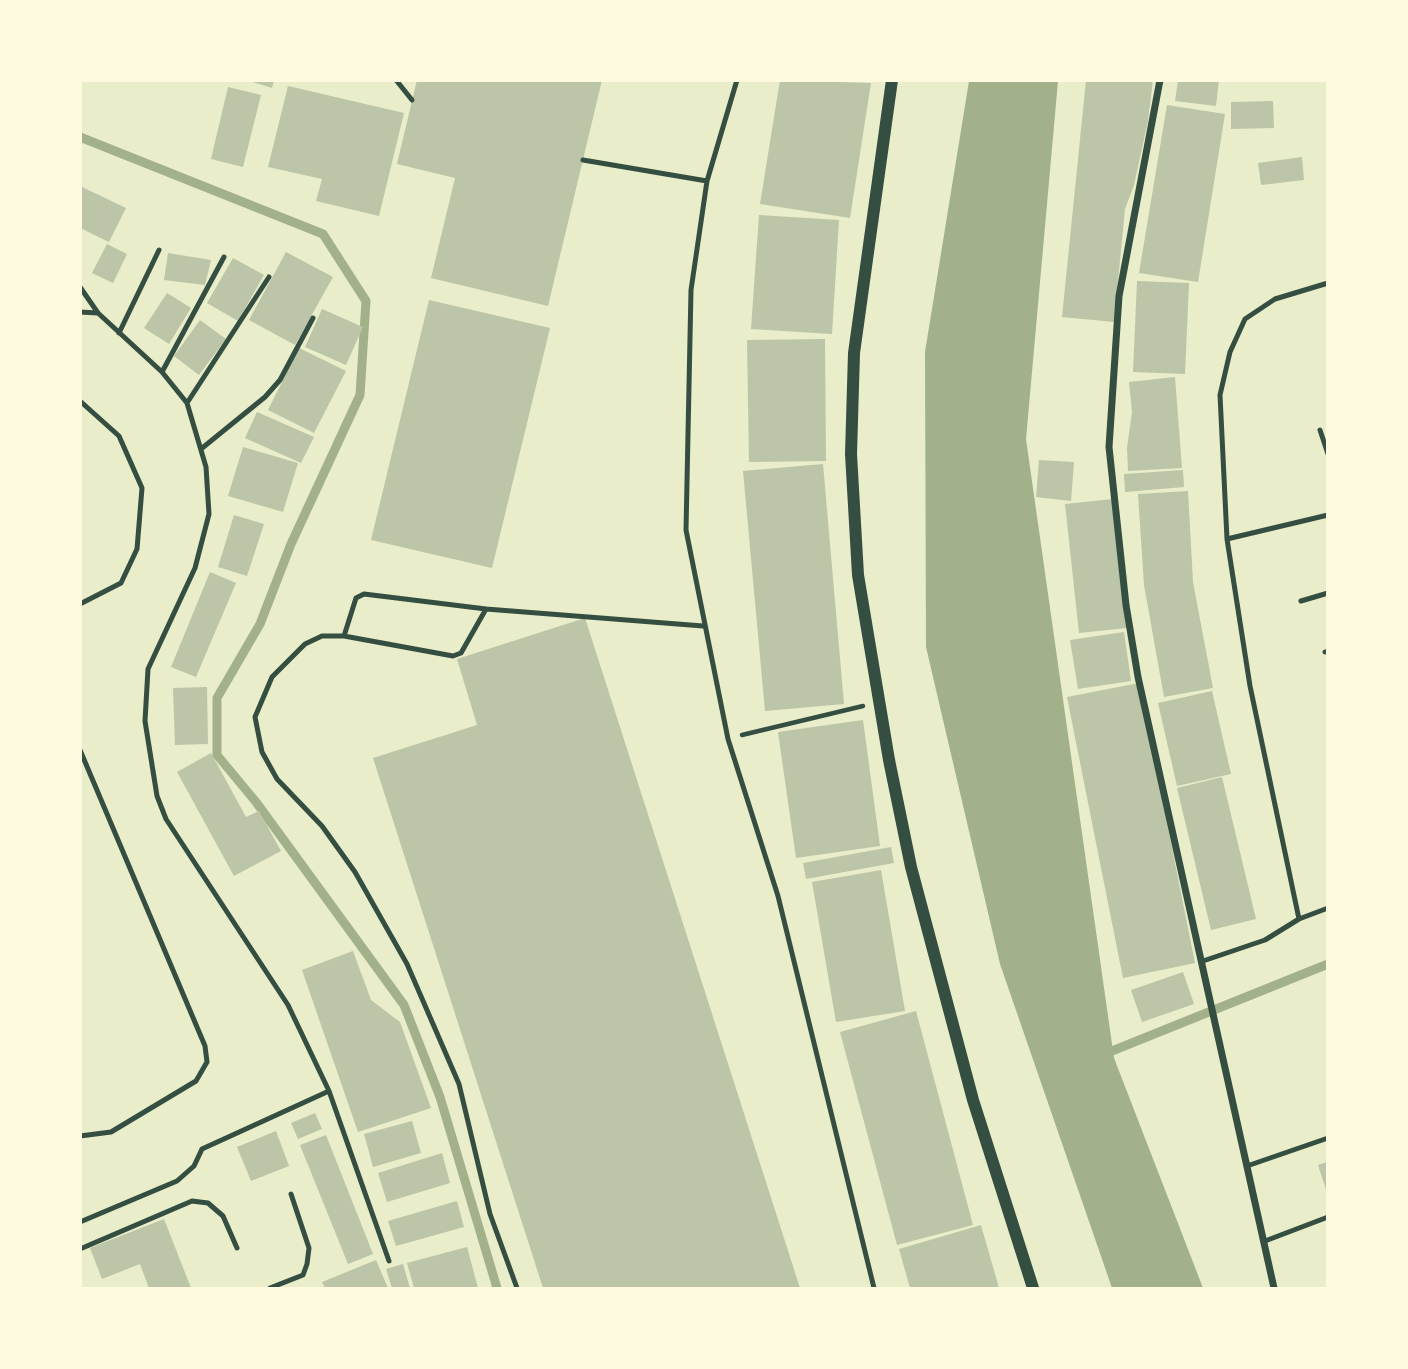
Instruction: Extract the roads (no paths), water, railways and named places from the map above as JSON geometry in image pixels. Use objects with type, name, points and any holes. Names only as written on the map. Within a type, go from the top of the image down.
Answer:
[{"type":"street","points":[[892,80],[854,353],[851,411],[854,535],[898,811],[973,1100],[1033,1289]]},
{"type":"street","points":[[1160,80],[1119,296],[1109,447],[1126,605],[1138,677],[1169,827],[1203,961],[1274,1289]]},
{"type":"lane","points":[[396,80],[412,100]]},
{"type":"lane","points":[[737,80],[707,181],[691,290],[686,530],[703,626],[729,738],[778,896],[874,1289]]},
{"type":"lane","points":[[583,160],[707,181]]},
{"type":"lane","points":[[119,333],[159,250]]},
{"type":"lane","points":[[162,372],[224,257]]},
{"type":"lane","points":[[187,403],[269,277]]},
{"type":"lane","points":[[1299,919],[1250,686],[1227,539],[1220,395],[1230,352],[1245,319],[1275,299],[1328,283]]},
{"type":"lane","points":[[80,287],[98,313],[162,372],[187,403],[208,481],[209,514],[195,568],[148,669],[145,721],[150,768],[166,819],[280,989],[329,1091],[389,1261]]},
{"type":"lane","points":[[80,312],[98,313]]},
{"type":"lane","points":[[201,449],[265,397],[280,380],[313,318]]},
{"type":"lane","points":[[80,401],[120,436],[142,488],[137,549],[121,583],[80,604]]},
{"type":"lane","points":[[1320,430],[1328,454]]},
{"type":"lane","points":[[1227,539],[1328,514]]},
{"type":"lane","points":[[1301,601],[1328,593]]},
{"type":"lane","points":[[344,636],[356,598],[363,594],[486,609],[703,626]]},
{"type":"lane","points":[[486,609],[461,653],[453,656],[344,636],[322,636],[305,644],[272,677],[255,717],[262,752],[276,779],[322,826],[355,872],[407,964],[458,1084],[490,1214],[517,1289]]},
{"type":"lane","points":[[80,750],[200,1033],[207,1062],[196,1081],[111,1132],[80,1136]]},
{"type":"lane","points":[[1203,961],[1265,940],[1299,919],[1328,908]]},
{"type":"lane","points":[[80,1222],[177,1181],[194,1166],[202,1149],[329,1091]]},
{"type":"lane","points":[[1247,1166],[1328,1138]]},
{"type":"lane","points":[[270,1289],[303,1275],[307,1264],[309,1248],[291,1194]]},
{"type":"lane","points":[[80,1249],[192,1201],[208,1203],[223,1216],[237,1248]]},
{"type":"lane","points":[[1265,1241],[1328,1217]]},
{"type":"waterway","points":[[80,137],[323,234],[366,301],[360,395],[291,544],[260,624],[217,698],[217,755],[256,802],[404,1005],[440,1097],[497,1288]]},
{"type":"waterway","points":[[1102,1055],[1328,964]]}]
